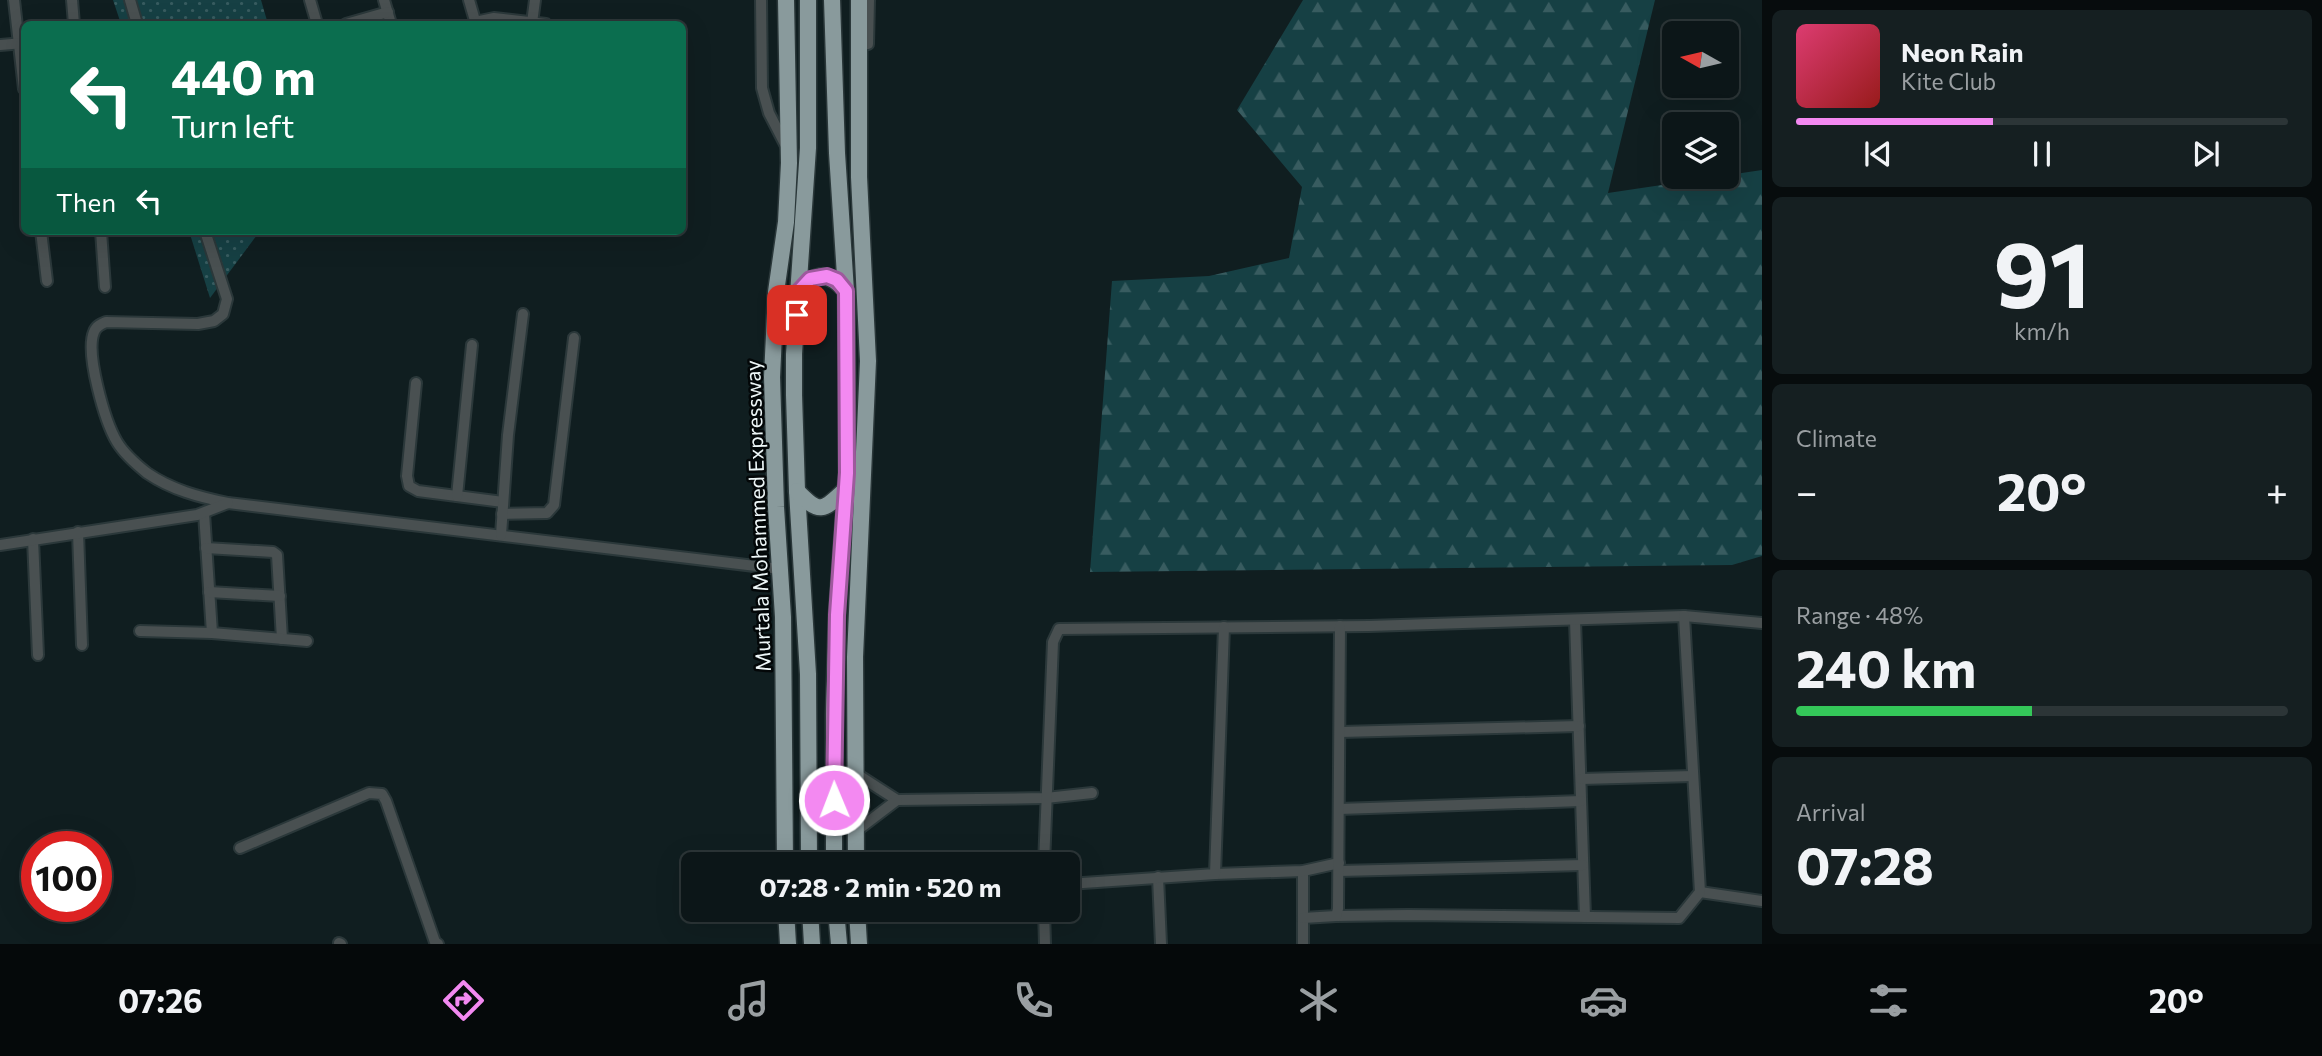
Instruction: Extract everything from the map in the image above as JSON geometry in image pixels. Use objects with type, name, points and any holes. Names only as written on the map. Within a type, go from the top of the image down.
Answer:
[{"type":"highway","name":"Murtala Mohammed Expressway","points":[[785,852],[783,617],[772,377],[776,292],[786,222],[786,0]]},
{"type":"highway","name":"Murtala Mohammed Expressway","points":[[808,0],[807,182],[794,364],[797,491],[808,674],[809,852]]},
{"type":"highway","points":[[832,0],[837,153],[846,291],[846,489],[837,615],[833,753],[834,852]]},
{"type":"highway","points":[[856,852],[857,595],[868,360],[859,177],[859,0]]},
{"type":"highway","points":[[788,150],[807,182]]},
{"type":"highway","points":[[799,291],[810,279],[827,276],[837,280],[846,291]]},
{"type":"highway","points":[[797,491],[812,507],[821,508],[828,506],[846,489]]},
{"type":"highway","points":[[787,922],[788,944]]},
{"type":"highway","points":[[811,922],[812,944]]},
{"type":"highway","points":[[837,922],[839,944]]},
{"type":"highway","points":[[858,922],[859,944]]},
{"type":"street","points":[[14,0],[21,38]]},
{"type":"street","points":[[72,0],[74,21]]},
{"type":"street","points":[[130,0],[136,21]]},
{"type":"street","points":[[310,0],[316,21]]},
{"type":"street","points":[[384,0],[390,21]]},
{"type":"street","points":[[469,0],[474,21]]},
{"type":"street","points":[[532,21],[536,0]]},
{"type":"street","points":[[761,0],[762,88],[769,113],[788,150]]},
{"type":"street","points":[[859,45],[868,44],[869,0]]},
{"type":"street","points":[[356,21],[388,12]]},
{"type":"street","points":[[483,21],[494,18],[517,21]]},
{"type":"street","points":[[0,45],[21,43]]},
{"type":"street","points":[[41,235],[47,281]]},
{"type":"street","points":[[100,235],[105,287]]},
{"type":"street","points":[[206,235],[227,299],[223,314],[214,321],[198,324],[106,322],[98,325],[94,332],[92,343],[97,385],[104,414],[117,443],[146,472],[185,493],[228,503],[779,569]]},
{"type":"street","points":[[501,535],[508,435],[523,314]]},
{"type":"street","points":[[416,383],[407,476],[410,486],[418,491],[457,496],[503,508],[547,513],[554,505],[574,338]]},
{"type":"street","points":[[457,496],[472,345]]},
{"type":"street","points":[[0,545],[201,514],[228,503]]},
{"type":"street","points":[[201,514],[209,593],[208,634]]},
{"type":"street","points":[[201,514],[208,634]]},
{"type":"street","points":[[78,532],[82,645]]},
{"type":"street","points":[[33,539],[38,655]]},
{"type":"street","points":[[206,548],[273,552],[279,560],[282,639]]},
{"type":"street","points":[[209,593],[280,596]]},
{"type":"street","points":[[1303,918],[1679,918],[1700,892],[1684,616]]},
{"type":"street","points":[[1044,852],[1053,642],[1059,629],[1340,626],[1684,616],[1762,623]]},
{"type":"street","points":[[1575,620],[1585,917]]},
{"type":"street","points":[[1336,916],[1339,867],[1340,626]]},
{"type":"street","points":[[1215,874],[1224,627]]},
{"type":"street","points":[[140,631],[307,641]]},
{"type":"street","points":[[1340,732],[1579,726]]},
{"type":"street","points":[[855,773],[897,800],[1046,798],[1092,793]]},
{"type":"street","points":[[1581,779],[1693,776]]},
{"type":"street","points":[[240,848],[369,793],[382,794],[435,942],[438,944]]},
{"type":"street","points":[[855,832],[897,800]]},
{"type":"street","points":[[1339,809],[1581,801]]},
{"type":"street","points":[[1080,883],[1339,867],[1583,864]]},
{"type":"street","points":[[1303,870],[1303,944]]},
{"type":"street","points":[[1158,877],[1161,944]]},
{"type":"street","points":[[1700,892],[1762,901]]},
{"type":"street","points":[[1044,922],[1045,944]]},
{"type":"green space","points":[[113,0],[261,0],[267,21],[120,21]]},
{"type":"green space","points":[[1303,0],[1655,0],[1608,193],[1662,185],[1662,189],[1739,189],[1739,173],[1762,170],[1762,556],[1732,565],[1090,572],[1112,281],[1209,276],[1289,258],[1302,187],[1237,110]]},
{"type":"green space","points":[[190,235],[257,235],[210,298]]},
{"type":"route","points":[[797,315],[799,291],[810,279],[827,276],[837,280],[846,291],[847,473],[837,615],[834,800]]}]
